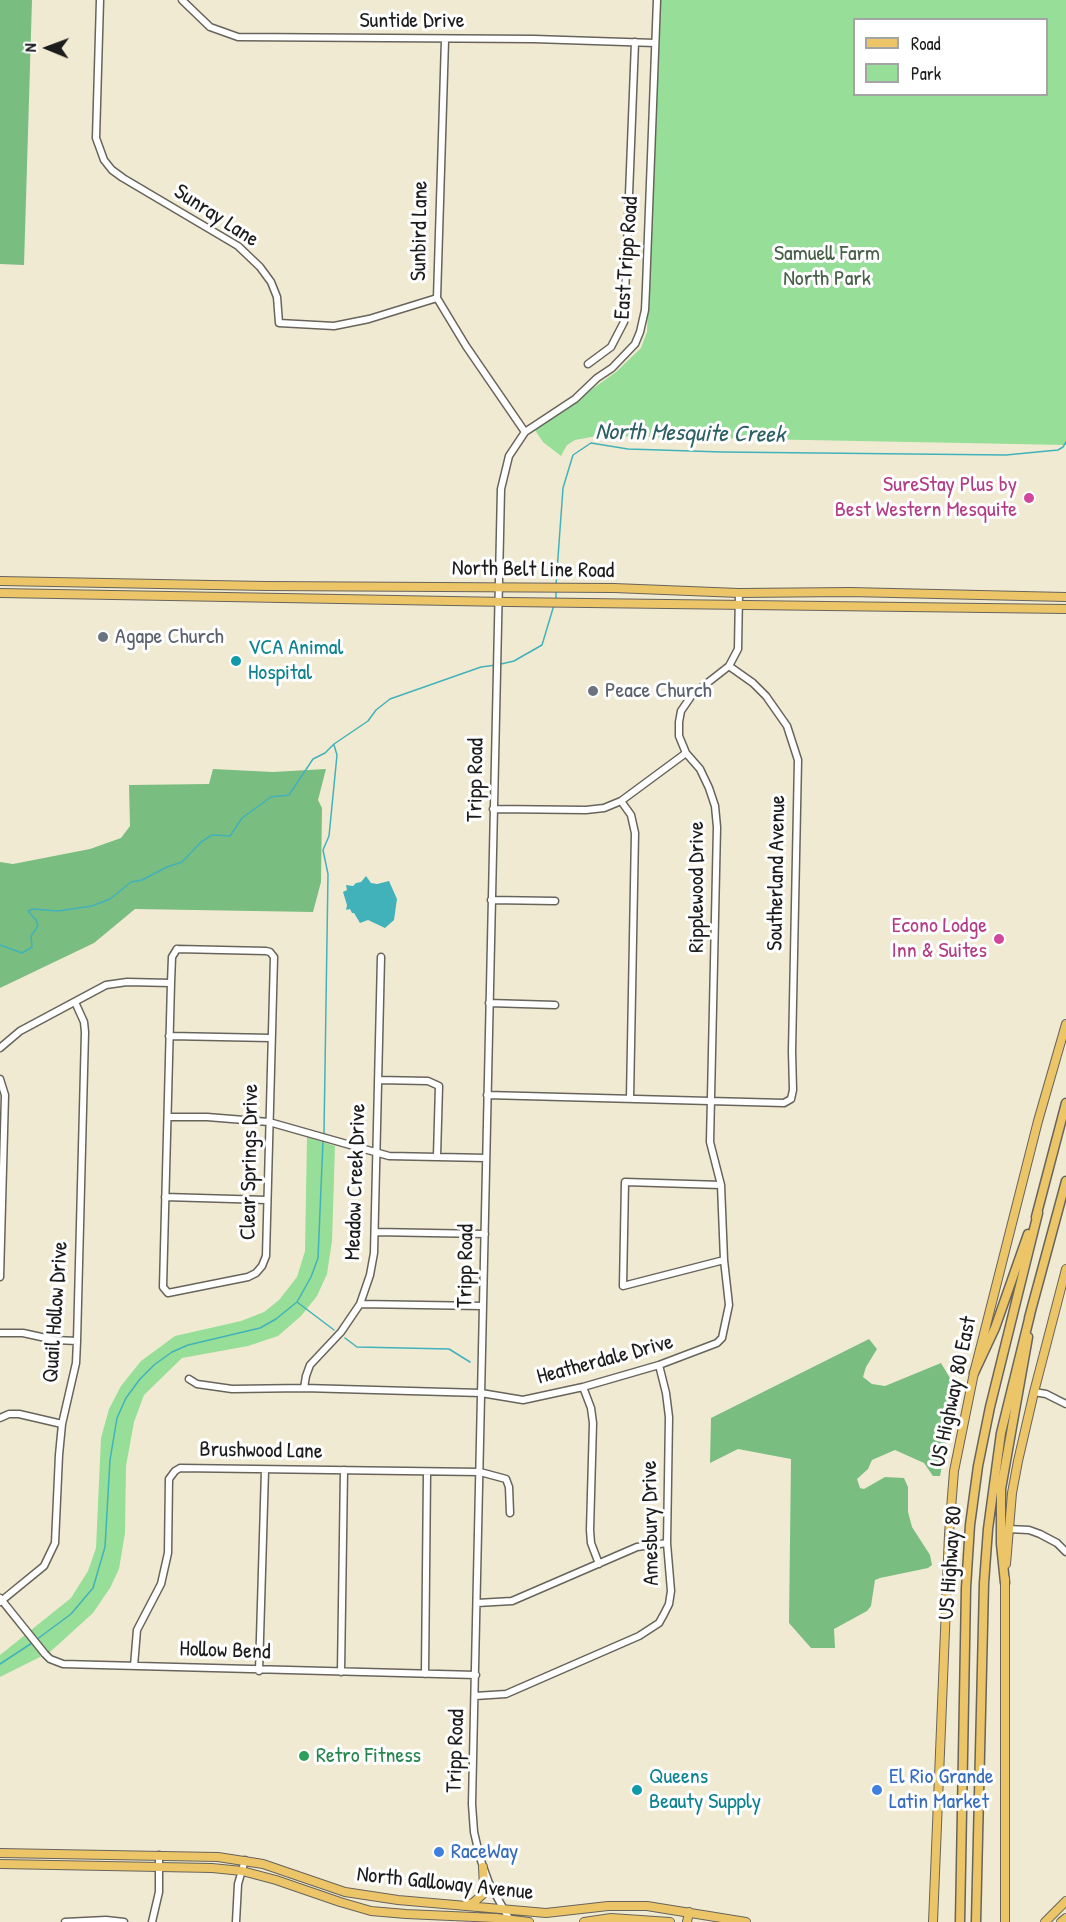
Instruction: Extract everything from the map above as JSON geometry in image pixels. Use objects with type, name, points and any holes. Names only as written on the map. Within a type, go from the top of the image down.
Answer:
[{"type":"highway","points":[[974,1373],[995,1328],[1023,1247],[1038,1213],[1066,1103]]},
{"type":"highway","points":[[1005,1583],[1001,1544],[1001,1489],[1028,1347],[1030,1315],[1066,1181]]},
{"type":"highway","name":"US Highway 80","points":[[960,1922],[966,1588],[970,1526],[978,1466],[990,1407],[1038,1213]]},
{"type":"highway","name":"US Highway 80","points":[[976,1922],[984,1583],[988,1529],[1001,1433],[1030,1315]]},
{"type":"main road","name":"North Belt Line Road","points":[[0,581],[1066,597]]},
{"type":"main road","points":[[88,583],[88,595]]},
{"type":"main road","points":[[264,597],[265,586]]},
{"type":"main road","points":[[850,592],[854,605]]},
{"type":"main road","name":"North Belt Line Road","points":[[0,593],[1066,609]]},
{"type":"main road","points":[[854,605],[861,593]]},
{"type":"main road","points":[[948,595],[948,607]]},
{"type":"main road","name":"US Highway 80 East","points":[[933,1922],[949,1534],[954,1471],[974,1373],[1038,1121],[1066,1024]]},
{"type":"main road","points":[[1006,1922],[1005,1583],[1008,1529],[1012,1493],[1034,1392],[1066,1269]]},
{"type":"main road","name":"North Galloway Avenue","points":[[0,1852],[159,1855],[245,1860],[282,1869],[325,1885],[370,1897],[546,1912],[627,1905],[689,1912],[704,1918],[746,1922]]},
{"type":"main road","name":"North Galloway Avenue","points":[[0,1864],[212,1868],[242,1871],[371,1911],[529,1922]]},
{"type":"main road","points":[[462,1906],[473,1903],[483,1894],[483,1867]]},
{"type":"main road","points":[[320,1896],[325,1885]]},
{"type":"main road","points":[[1045,1922],[1066,1901]]},
{"type":"main road","points":[[1051,1922],[1066,1907]]},
{"type":"main road","points":[[687,1922],[689,1912]]},
{"type":"main road","points":[[1061,1922],[1066,1917]]},
{"type":"main road","points":[[584,1922],[611,1918],[670,1922]]},
{"type":"street","name":"Sunray Lane","points":[[100,0],[96,138],[104,160],[123,178],[238,246],[267,275],[278,297],[279,323],[334,326],[369,319],[437,298]]},
{"type":"street","name":"Suntide Drive","points":[[182,0],[210,27],[238,37],[534,39],[655,43]]},
{"type":"street","name":"East Tripp Road","points":[[498,602],[502,482],[509,456],[525,432],[575,399],[597,378],[612,368],[635,344],[640,332],[645,310],[657,0]]},
{"type":"street","name":"Sunbird Lane","points":[[445,40],[437,298],[466,346],[525,432]]},
{"type":"street","points":[[588,364],[611,347],[624,322],[635,42]]},
{"type":"street","points":[[729,666],[738,649],[739,593]]},
{"type":"street","name":"Tripp Road","points":[[498,602],[472,1820],[478,1852],[489,1883],[510,1920]]},
{"type":"street","name":"Ripplewood Drive","points":[[710,1142],[717,827],[715,806],[709,788],[700,769],[686,753],[679,736],[678,722],[681,711],[692,696],[729,666]]},
{"type":"street","name":"Southerland Avenue","points":[[711,1101],[784,1102],[791,1099],[793,1090],[798,760],[787,726],[766,696],[753,683],[729,666]]},
{"type":"street","points":[[493,809],[586,810],[604,808],[621,801],[686,753]]},
{"type":"street","points":[[621,801],[631,815],[635,833],[630,1098]]},
{"type":"street","points":[[491,900],[555,901]]},
{"type":"street","name":"Clear Springs Drive","points":[[165,1197],[163,1287],[165,1290],[171,1293],[238,1280],[256,1273],[262,1266],[266,1256],[273,955],[266,951],[183,949],[174,951],[171,983]]},
{"type":"street","name":"Meadow Creek Drive","points":[[304,1388],[310,1365],[342,1332],[360,1304],[374,1253],[381,957]]},
{"type":"street","points":[[0,1048],[20,1031],[106,985],[127,982],[171,983],[165,1197],[267,1200]]},
{"type":"street","name":"Quail Hollow Drive","points":[[1,1600],[44,1566],[56,1543],[62,1424],[76,1363],[77,1341],[85,1032],[84,1022],[75,1002]]},
{"type":"street","points":[[489,1003],[555,1005]]},
{"type":"street","points":[[169,1036],[271,1038]]},
{"type":"street","points":[[0,1080],[5,1095],[0,1277]]},
{"type":"street","points":[[378,1080],[428,1081],[439,1086],[437,1156]]},
{"type":"street","points":[[487,1095],[711,1101]]},
{"type":"street","points":[[168,1117],[269,1122],[401,1157],[486,1158]]},
{"type":"street","name":"Heatherdale Drive","points":[[189,1378],[197,1384],[232,1389],[304,1388],[481,1393],[523,1400],[583,1387],[693,1354],[717,1343],[722,1338],[729,1305],[724,1260],[721,1185],[710,1142]]},
{"type":"street","points":[[721,1185],[625,1182],[623,1286],[724,1260]]},
{"type":"street","points":[[375,1232],[484,1234]]},
{"type":"street","points":[[360,1304],[483,1306]]},
{"type":"street","points":[[0,1331],[55,1340],[77,1341]]},
{"type":"street","name":"Amesbury Drive","points":[[475,1696],[506,1694],[639,1636],[658,1623],[669,1604],[671,1591],[667,1544],[669,1417],[659,1365]]},
{"type":"street","points":[[583,1387],[591,1408],[593,1423],[590,1530],[591,1543],[599,1564]]},
{"type":"street","points":[[1034,1392],[1046,1394],[1066,1404]]},
{"type":"street","points":[[0,1418],[9,1414],[20,1414],[62,1424]]},
{"type":"street","name":"Brushwood Lane","points":[[134,1666],[137,1630],[161,1584],[168,1553],[169,1479],[180,1468],[480,1472]]},
{"type":"street","points":[[259,1671],[265,1470]]},
{"type":"street","points":[[341,1672],[344,1470]]},
{"type":"street","points":[[480,1472],[506,1479],[509,1486],[510,1513]]},
{"type":"street","points":[[425,1674],[427,1473]]},
{"type":"street","points":[[1008,1529],[1029,1530],[1040,1534],[1057,1543],[1066,1552]]},
{"type":"street","points":[[477,1603],[512,1601],[637,1547],[667,1544]]},
{"type":"street","name":"Hollow Bend","points":[[1,1600],[50,1659],[63,1664],[476,1675]]},
{"type":"street","points":[[152,1922],[159,1892],[159,1855]]},
{"type":"street","points":[[238,1922],[238,1884],[245,1860]]},
{"type":"street","points":[[65,1922],[106,1920],[124,1922]]},
{"type":"green space","points":[[0,0],[32,0],[24,265],[0,264]]},
{"type":"green space","name":"Samuell Farm North Park","points":[[660,0],[1066,0],[1066,445],[597,436],[575,440],[567,445],[561,456],[543,442],[535,430],[616,372],[641,348],[647,332]]},
{"type":"green space","points":[[213,769],[273,772],[326,769],[318,800],[322,808],[321,882],[313,912],[135,909],[94,943],[0,988],[0,862],[13,864],[90,849],[121,838],[130,826],[129,785],[209,784]]},
{"type":"green space","points":[[307,1137],[335,1146],[332,1241],[327,1274],[317,1296],[301,1316],[278,1336],[248,1346],[182,1358],[144,1395],[134,1422],[126,1466],[125,1533],[119,1569],[110,1588],[93,1613],[50,1652],[0,1677],[0,1655],[71,1598],[88,1571],[96,1548],[101,1438],[109,1409],[121,1386],[141,1361],[175,1336],[241,1321],[264,1312],[279,1300],[297,1277],[305,1251]]},
{"type":"green space","points":[[869,1339],[877,1349],[863,1377],[872,1384],[885,1386],[941,1363],[957,1390],[940,1476],[933,1476],[924,1463],[895,1450],[872,1460],[868,1469],[857,1479],[860,1488],[864,1489],[885,1477],[904,1478],[908,1487],[908,1512],[912,1527],[930,1555],[932,1565],[928,1568],[875,1580],[871,1606],[867,1611],[834,1629],[835,1648],[811,1648],[789,1623],[791,1459],[738,1449],[710,1463],[711,1418]]},
{"type":"water","points":[[366,876],[371,883],[389,881],[397,899],[394,920],[385,928],[368,920],[360,923],[350,909],[346,910],[347,905],[343,892],[347,890],[346,885],[353,886]]},
{"type":"waterway","name":"North Mesquite Creek","points":[[556,585],[563,488],[573,455],[591,443],[628,449],[722,452],[1006,455],[1058,450],[1066,442]]},
{"type":"waterway","name":"North Mesquite Creek","points":[[556,590],[556,600]]},
{"type":"waterway","name":"North Mesquite Creek","points":[[501,664],[514,661],[542,645],[554,605]]},
{"type":"waterway","name":"North Mesquite Creek","points":[[0,945],[22,953],[32,947],[31,936],[38,926],[28,911],[33,909],[58,911],[92,906],[110,899],[131,882],[142,880],[182,862],[201,842],[212,835],[230,836],[242,818],[271,797],[289,795],[313,759],[325,753],[334,744],[368,721],[376,710],[390,699],[481,667],[496,665]]},
{"type":"waterway","points":[[324,1133],[328,874],[323,850],[329,836],[337,755],[334,745]]},
{"type":"waterway","points":[[36,1640],[71,1614],[93,1588],[105,1547],[110,1460],[117,1418],[126,1398],[140,1379],[172,1352],[188,1345],[260,1328],[276,1319],[297,1302],[311,1277],[318,1258],[323,1141]]},
{"type":"waterway","points":[[297,1302],[334,1330]]},
{"type":"waterway","points":[[345,1338],[357,1347],[449,1349],[470,1362]]},
{"type":"waterway","points":[[0,1664],[32,1643]]},
{"type":"place","name":"SureStay Plus by Best Western Mesquite","points":[[1029,498]]},
{"type":"place","name":"Agape Church","points":[[103,637]]},
{"type":"place","name":"VCA Animal Hospital","points":[[236,661]]},
{"type":"place","name":"Peace Church","points":[[593,691]]},
{"type":"place","name":"Econo Lodge Inn & Suites","points":[[999,939]]},
{"type":"place","name":"Retro Fitness","points":[[304,1756]]},
{"type":"place","name":"Queens Beauty Supply","points":[[637,1790]]},
{"type":"place","name":"El Rio Grande Latin Market","points":[[877,1790]]},
{"type":"place","name":"RaceWay","points":[[439,1852]]}]
